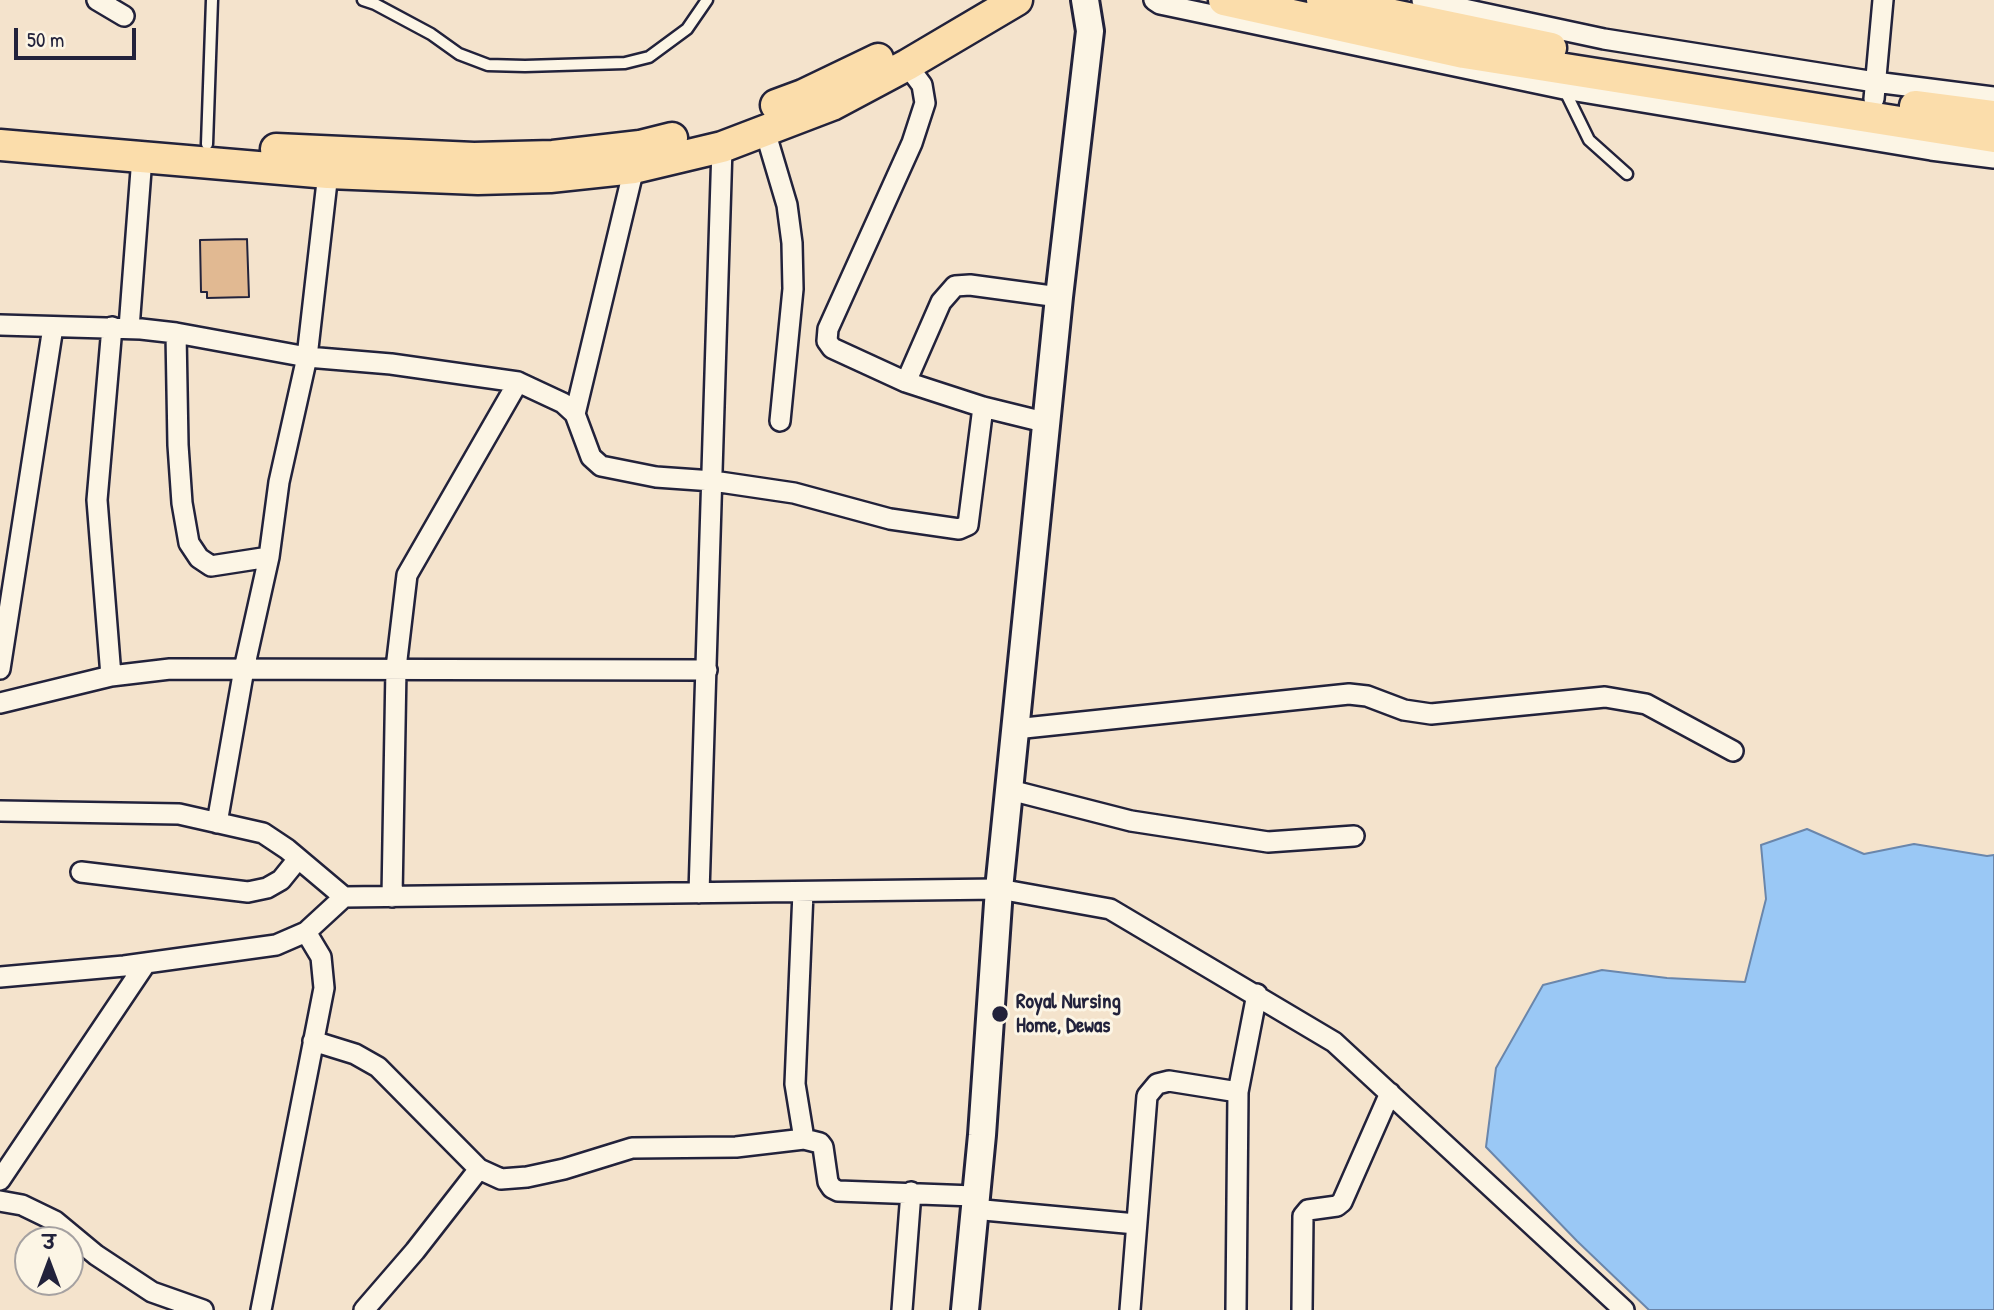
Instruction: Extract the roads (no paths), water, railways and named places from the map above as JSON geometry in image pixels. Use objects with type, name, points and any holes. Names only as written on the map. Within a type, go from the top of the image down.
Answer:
[{"type":"main road","points":[[0,128],[207,144],[474,158],[553,156],[640,146],[722,126],[803,95],[895,50],[982,0]]},
{"type":"main road","points":[[0,145],[328,173],[490,179],[550,177],[634,168],[722,146],[832,105],[907,65],[1017,0]]},
{"type":"main road","points":[[1224,0],[1464,53],[1559,79],[1994,137]]},
{"type":"main road","points":[[1322,0],[1436,7],[1545,47],[1875,91],[1994,116]]},
{"type":"street","points":[[97,0],[124,16]]},
{"type":"street","points":[[965,1310],[982,1135],[999,889],[1059,297],[1090,31],[1085,0]]},
{"type":"street","points":[[1154,0],[1160,4],[1930,150],[1994,158]]},
{"type":"street","points":[[1883,0],[1875,91],[1994,97]]},
{"type":"street","points":[[907,65],[922,85],[925,103],[912,143],[828,329],[827,341],[832,348],[906,382],[983,407],[1048,423]]},
{"type":"street","points":[[765,131],[787,205],[792,243],[793,289],[780,421]]},
{"type":"street","points":[[699,893],[722,146]]},
{"type":"street","points":[[111,676],[97,500],[142,157]]},
{"type":"street","points":[[575,414],[634,168]]},
{"type":"street","points":[[217,823],[244,669],[269,556],[279,482],[307,357],[328,173]]},
{"type":"street","points":[[906,382],[941,302],[955,286],[970,285],[1059,297]]},
{"type":"street","points":[[0,325],[120,327],[176,333],[307,357],[391,364],[517,382],[563,403],[575,414],[591,457],[601,466],[656,477],[713,481],[794,493],[890,519],[959,529],[968,525],[983,407]]},
{"type":"street","points":[[0,669],[53,327]]},
{"type":"street","points":[[176,333],[178,445],[182,503],[189,543],[199,558],[211,566],[269,556]]},
{"type":"street","points":[[392,897],[396,668],[407,575],[517,382]]},
{"type":"street","points":[[0,703],[111,676],[170,669],[707,670]]},
{"type":"street","points":[[1015,729],[1349,694],[1367,696],[1404,710],[1431,714],[1605,697],[1646,704],[1733,751]]},
{"type":"street","points":[[1010,790],[1131,821],[1268,842],[1354,836]]},
{"type":"street","points":[[0,811],[179,814],[263,833],[344,897],[999,889],[1110,909],[1334,1042],[1624,1310]]},
{"type":"street","points":[[81,872],[248,892],[267,888],[281,880],[298,859]]},
{"type":"street","points":[[803,892],[795,1084],[804,1139]]},
{"type":"street","points":[[0,977],[146,963],[276,945],[306,932],[344,897]]},
{"type":"street","points":[[261,1310],[324,988],[321,957],[306,932]]},
{"type":"street","points":[[0,1180],[146,963]]},
{"type":"street","points":[[1236,1310],[1238,1092],[1257,994]]},
{"type":"street","points":[[313,1041],[355,1054],[378,1067],[479,1170],[501,1179],[564,1170],[632,1148],[736,1147],[804,1139],[823,1146],[828,1182],[838,1191],[911,1192],[1136,1224]]},
{"type":"street","points":[[1130,1310],[1147,1096],[1157,1084],[1169,1081],[1238,1092]]},
{"type":"street","points":[[1302,1310],[1303,1216],[1308,1210],[1337,1206],[1348,1195],[1390,1093]]},
{"type":"street","points":[[364,1310],[479,1170]]},
{"type":"street","points":[[902,1310],[911,1192]]},
{"type":"street","points":[[0,1201],[22,1205],[55,1221],[96,1255],[152,1292],[203,1310]]},
{"type":"lane","points":[[207,144],[212,0]]},
{"type":"lane","points":[[363,0],[432,34],[459,54],[488,65],[525,66],[625,63],[649,57],[687,29],[707,0]]},
{"type":"lane","points":[[1559,79],[1589,140],[1627,174]]},
{"type":"water","points":[[1807,829],[1864,854],[1914,844],[1994,855],[1994,1310],[1649,1310],[1577,1241],[1486,1147],[1496,1068],[1543,985],[1602,970],[1667,978],[1745,982],[1766,899],[1761,845]]},
{"type":"place","name":"Royal Nursing Home, Dewas","points":[[1000,1014]]}]
